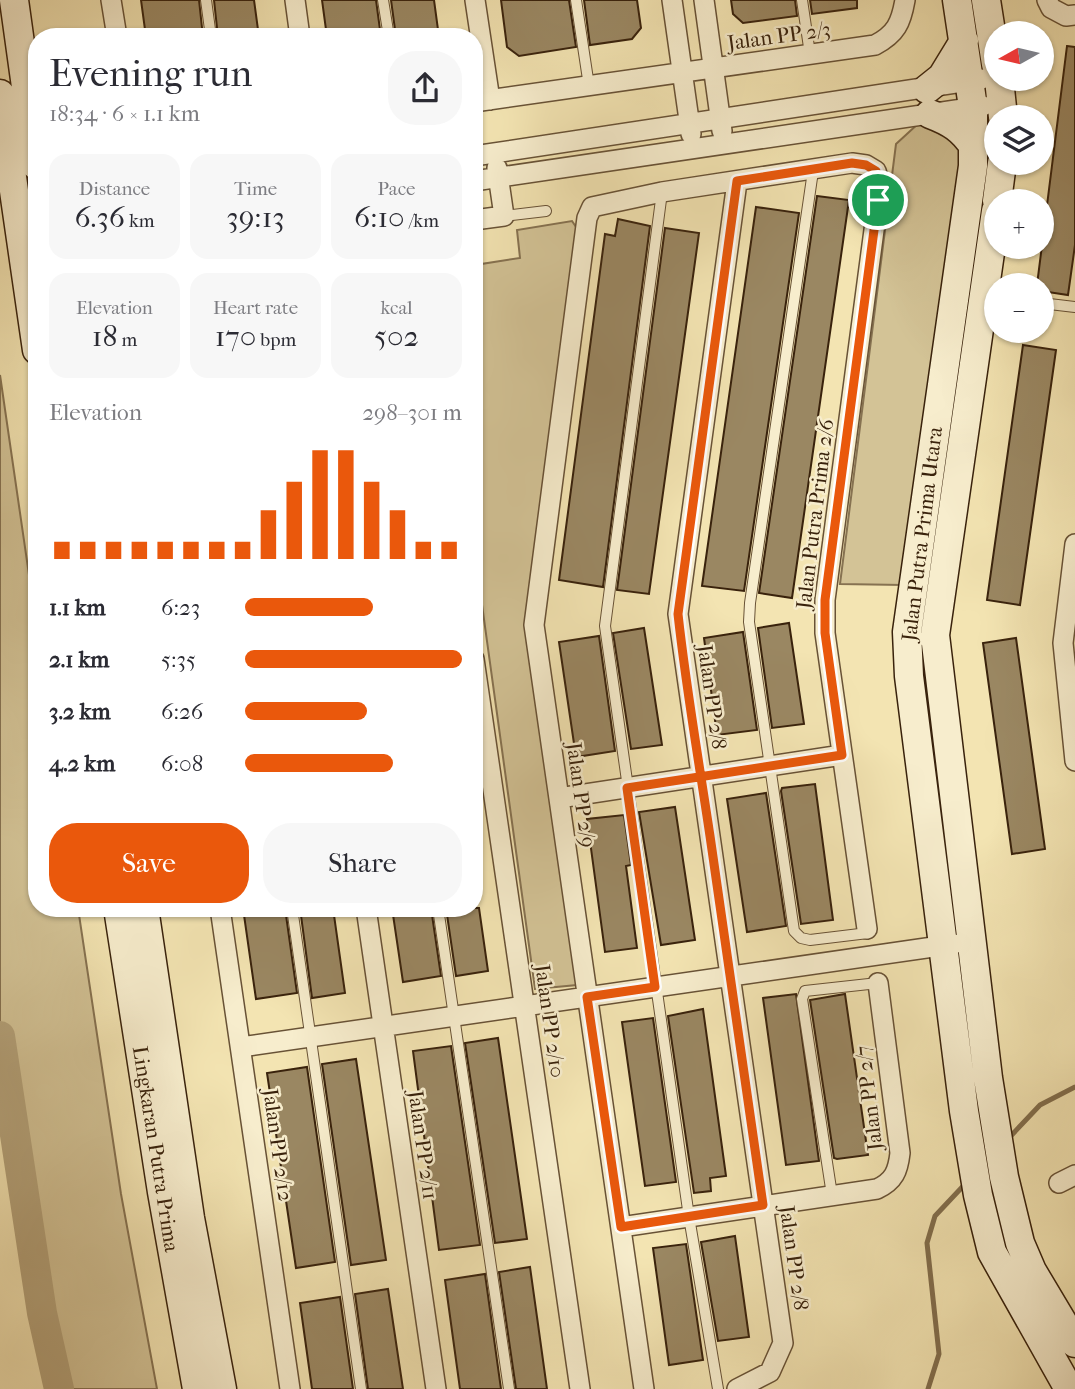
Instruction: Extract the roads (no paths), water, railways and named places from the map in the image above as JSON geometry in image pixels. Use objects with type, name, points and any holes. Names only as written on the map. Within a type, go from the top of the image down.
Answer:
[{"type":"main road","points":[[14,0],[28,101]]},
{"type":"main road","name":"Jalan Putra Prima Utara","points":[[957,0],[964,41],[990,94],[974,148],[906,632],[909,676],[964,1111],[978,1195],[992,1252],[1069,1389]]},
{"type":"main road","points":[[986,0],[989,21]]},
{"type":"main road","points":[[964,41],[929,101],[963,131],[974,148]]},
{"type":"main road","points":[[0,94],[28,288]]},
{"type":"main road","name":"Jalan Putra Prima Utara","points":[[989,259],[935,635],[974,941],[988,1078],[1004,1177],[1020,1243],[1032,1271],[1075,1343]]},
{"type":"main road","name":"Lingkaran Putra Prima","points":[[119,917],[162,1192],[197,1389]]},
{"type":"main road","name":"Lingkaran Putra Prima","points":[[145,917],[190,1218],[222,1389]]},
{"type":"street","points":[[111,0],[116,28]]},
{"type":"street","points":[[295,0],[299,28]]},
{"type":"street","points":[[475,0],[477,28]]},
{"type":"street","points":[[672,0],[693,149]]},
{"type":"street","points":[[704,0],[724,144]]},
{"type":"street","name":"Jalan PP 2/3","points":[[483,101],[875,45],[890,37],[901,23],[905,0]]},
{"type":"street","points":[[1047,0],[1051,8],[1066,16],[1075,15]]},
{"type":"street","points":[[483,155],[720,119],[990,94]]},
{"type":"street","points":[[483,180],[724,144],[929,101]]},
{"type":"street","points":[[483,219],[504,216],[495,153]]},
{"type":"street","name":"Jalan Putra Prima 2/6","points":[[813,171],[852,163],[866,165],[876,171],[880,184],[825,600],[825,633],[867,929]]},
{"type":"street","points":[[662,192],[813,171]]},
{"type":"street","name":"Jalan PP 2/8","points":[[737,181],[678,614],[783,1343],[771,1372],[737,1389]]},
{"type":"street","name":"Jalan PP 2/9","points":[[644,1389],[534,608],[587,218],[592,207],[662,192]]},
{"type":"street","points":[[1075,544],[1063,643],[1075,761]]},
{"type":"street","name":"Jalan PP 2/10","points":[[483,721],[580,1389]]},
{"type":"street","points":[[559,797],[842,755]]},
{"type":"street","name":"Jalan PP 2/12","points":[[221,917],[290,1389]]},
{"type":"street","name":"Jalan PP 2/11","points":[[367,917],[436,1389]]},
{"type":"street","points":[[241,1047],[974,941]]},
{"type":"street","name":"Jalan PP 2/7","points":[[621,1227],[877,1189],[890,1183],[899,1167],[900,1153],[878,983]]},
{"type":"lane","points":[[206,0],[210,28]]},
{"type":"lane","points":[[383,0],[388,28]]},
{"type":"lane","points":[[576,0],[589,86]]},
{"type":"lane","points":[[802,0],[810,54]]},
{"type":"lane","points":[[813,171],[750,603],[750,622],[793,931],[801,939],[810,940],[868,933],[867,929]]},
{"type":"lane","points":[[662,192],[606,609],[627,788],[655,987],[718,1389]]},
{"type":"lane","points":[[504,216],[546,211]]},
{"type":"lane","points":[[1054,305],[1075,307]]},
{"type":"lane","points":[[293,917],[361,1389]]},
{"type":"lane","points":[[439,917],[509,1389]]},
{"type":"lane","points":[[832,1195],[802,999],[805,991],[878,983]]},
{"type":"waterway","points":[[0,1036],[42,1313],[59,1389]]},
{"type":"waterway","points":[[1007,1140],[1040,1105],[1075,1087]]},
{"type":"waterway","points":[[928,1389],[939,1354],[927,1243],[935,1216],[966,1183]]}]
